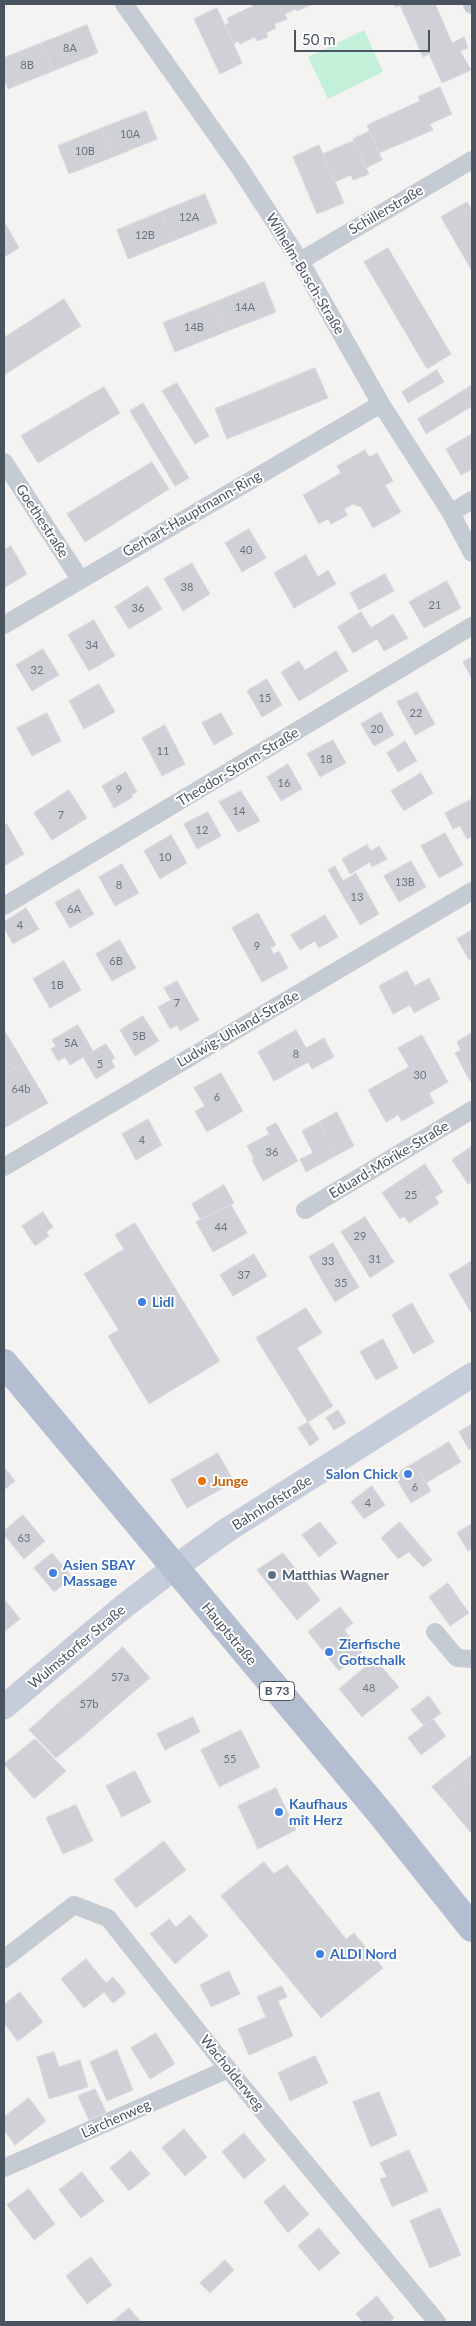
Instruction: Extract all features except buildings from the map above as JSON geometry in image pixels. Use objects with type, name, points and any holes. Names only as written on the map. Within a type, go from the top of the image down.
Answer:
[{"type":"main road","name":"Hauptstraße","points":[[4,1363],[381,1814],[472,1928]]},
{"type":"street","name":"Wilhelm-Busch-Straße","points":[[124,4],[239,167],[300,261],[381,404],[451,513],[472,553]]},
{"type":"street","name":"Schillerstraße","points":[[300,261],[472,160]]},
{"type":"street","name":"Gerhart-Hauptmann-Ring","points":[[4,624],[381,404]]},
{"type":"street","name":"Goethestraße","points":[[4,462],[80,579]]},
{"type":"street","points":[[451,513],[472,500]]},
{"type":"street","name":"Theodor-Storm-Straße","points":[[4,906],[472,626]]},
{"type":"street","name":"Ludwig-Uhland-Straße","points":[[4,1167],[472,891]]},
{"type":"street","name":"Eduard-Mörike-Straße","points":[[305,1210],[472,1110]]},
{"type":"street","name":"Bahnhofstraße","points":[[174,1568],[228,1530],[472,1375]]},
{"type":"street","name":"Wulmstorfer Straße","points":[[4,1707],[123,1607],[174,1568]]},
{"type":"street","points":[[435,1632],[456,1658],[472,1659]]},
{"type":"street","name":"Wacholderweg","points":[[4,1959],[74,1905],[108,1918],[228,2069],[437,2322]]},
{"type":"street","name":"Lärchenweg","points":[[4,2168],[228,2069]]},
{"type":"green space","points":[[364,30],[383,72],[328,99],[308,57]]},
{"type":"place","name":"Lidl","points":[[142,1302]]},
{"type":"place","name":"Salon Chick","points":[[408,1474]]},
{"type":"place","name":"Junge","points":[[202,1481]]},
{"type":"place","name":"Asien SBAY Massage","points":[[53,1573]]},
{"type":"place","name":"Matthias Wagner","points":[[272,1575]]},
{"type":"place","name":"Zierfische Gottschalk","points":[[329,1652]]},
{"type":"place","name":"Kaufhaus mit Herz","points":[[279,1812]]},
{"type":"place","name":"ALDI Nord","points":[[320,1954]]}]
